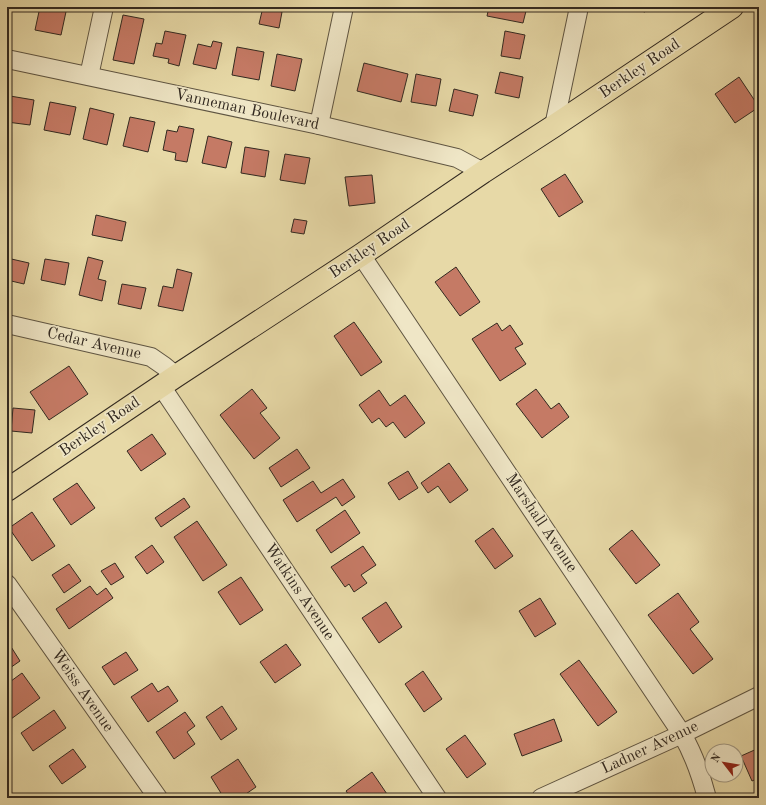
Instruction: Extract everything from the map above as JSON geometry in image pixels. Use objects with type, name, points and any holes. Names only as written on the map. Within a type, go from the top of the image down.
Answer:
[{"type":"main road","name":"Berkley Road","points":[[7,490],[732,7]]},
{"type":"street","points":[[89,76],[104,7]]},
{"type":"street","points":[[319,125],[344,7]]},
{"type":"street","points":[[554,126],[580,7]]},
{"type":"street","name":"Vanneman Boulevard","points":[[7,59],[319,125],[457,158],[483,172]]},
{"type":"street","name":"Marshall Avenue","points":[[361,255],[682,734],[691,751],[707,798]]},
{"type":"street","name":"Cedar Avenue","points":[[7,324],[151,357],[164,366],[169,381]]},
{"type":"street","name":"Watkins Avenue","points":[[169,381],[437,798]]},
{"type":"street","name":"Weiss Avenue","points":[[7,584],[158,798]]},
{"type":"street","name":"Ladner Avenue","points":[[541,798],[682,734],[759,696]]},
{"type":"building","points":[[40,7],[67,7],[61,35],[35,30]]},
{"type":"building","points":[[263,7],[282,12],[279,28],[259,24]]},
{"type":"building","points":[[489,7],[527,7],[523,23],[487,16]]},
{"type":"building","points":[[626,7],[646,7],[645,12]]},
{"type":"building","points":[[123,15],[144,19],[134,64],[113,60]]},
{"type":"building","points":[[165,31],[186,35],[179,66],[168,63],[169,59],[153,56],[156,43],[162,44]]},
{"type":"building","points":[[505,31],[525,35],[520,59],[501,56]]},
{"type":"building","points":[[213,41],[222,43],[216,69],[193,64],[198,44],[211,47]]},
{"type":"building","points":[[237,47],[264,52],[259,80],[232,75]]},
{"type":"building","points":[[277,54],[302,59],[295,91],[271,86]]},
{"type":"building","points":[[364,63],[408,74],[401,102],[357,91]]},
{"type":"building","points":[[500,72],[523,77],[519,98],[495,93]]},
{"type":"building","points":[[416,74],[441,79],[436,106],[411,102]]},
{"type":"building","points":[[739,77],[759,107],[735,123],[715,94]]},
{"type":"building","points":[[454,89],[478,95],[473,116],[449,111]]},
{"type":"building","points":[[10,96],[34,100],[30,125],[7,122]]},
{"type":"building","points":[[50,102],[76,107],[70,135],[44,130]]},
{"type":"building","points":[[90,108],[114,114],[107,145],[83,139]]},
{"type":"building","points":[[130,117],[155,122],[148,152],[123,146]]},
{"type":"building","points":[[179,126],[194,129],[187,162],[175,160],[176,153],[163,150],[167,130],[177,132]]},
{"type":"building","points":[[208,136],[232,142],[226,168],[202,163]]},
{"type":"building","points":[[245,147],[269,151],[265,177],[241,173]]},
{"type":"building","points":[[285,154],[310,158],[305,184],[280,180]]},
{"type":"building","points":[[565,174],[583,202],[559,217],[541,189]]},
{"type":"building","points":[[372,175],[375,203],[349,206],[345,177]]},
{"type":"building","points":[[96,215],[126,222],[122,241],[92,235]]},
{"type":"building","points":[[294,219],[307,221],[304,234],[291,232]]},
{"type":"building","points":[[88,257],[103,261],[98,279],[106,281],[102,301],[79,295]]},
{"type":"building","points":[[7,258],[29,263],[24,284],[7,280]]},
{"type":"building","points":[[45,259],[69,263],[65,285],[41,280]]},
{"type":"building","points":[[456,267],[480,302],[460,316],[435,282]]},
{"type":"building","points":[[177,269],[192,273],[183,311],[158,306],[163,286],[173,288]]},
{"type":"building","points":[[122,284],[146,288],[141,309],[118,304]]},
{"type":"building","points":[[354,322],[382,362],[361,376],[334,336]]},
{"type":"building","points":[[497,323],[502,331],[510,325],[523,344],[515,348],[526,364],[500,381],[472,339]]},
{"type":"building","points":[[69,366],[88,394],[49,420],[30,392]]},
{"type":"building","points":[[252,389],[267,408],[260,413],[280,438],[254,459],[220,415]]},
{"type":"building","points":[[536,389],[551,409],[559,403],[569,417],[542,438],[516,404]]},
{"type":"building","points":[[379,390],[390,406],[405,395],[425,423],[405,438],[393,422],[386,427],[379,418],[372,423],[359,405]]},
{"type":"building","points":[[13,408],[35,410],[32,433],[11,431]]},
{"type":"building","points":[[152,434],[166,454],[141,471],[127,451]]},
{"type":"building","points":[[297,449],[310,468],[281,487],[269,468]]},
{"type":"building","points":[[449,463],[468,490],[450,503],[438,486],[428,493],[421,483]]},
{"type":"building","points":[[408,471],[418,488],[399,500],[388,483]]},
{"type":"building","points":[[343,479],[355,497],[342,506],[336,497],[297,522],[283,500],[313,481],[321,493]]},
{"type":"building","points":[[77,483],[95,508],[71,525],[53,499]]},
{"type":"building","points":[[184,498],[190,507],[161,527],[155,518]]},
{"type":"building","points":[[345,510],[360,533],[331,553],[316,530]]},
{"type":"building","points":[[32,512],[55,546],[32,561],[9,528]]},
{"type":"building","points":[[197,521],[227,565],[203,581],[174,537]]},
{"type":"building","points":[[493,528],[513,556],[495,569],[475,541]]},
{"type":"building","points":[[632,530],[660,565],[636,584],[609,549]]},
{"type":"building","points":[[152,545],[164,562],[147,574],[135,557]]},
{"type":"building","points":[[363,546],[376,565],[361,575],[367,583],[354,592],[349,584],[345,587],[331,567]]},
{"type":"building","points":[[115,563],[124,577],[111,585],[101,571]]},
{"type":"building","points":[[69,564],[81,581],[64,593],[52,575]]},
{"type":"building","points":[[241,577],[263,610],[240,625],[218,592]]},
{"type":"building","points":[[90,586],[97,595],[106,588],[113,598],[69,629],[56,609]]},
{"type":"building","points":[[678,593],[699,622],[690,629],[713,659],[693,674],[648,615]]},
{"type":"building","points":[[540,598],[556,624],[535,637],[519,611]]},
{"type":"building","points":[[386,602],[402,627],[379,643],[362,618]]},
{"type":"building","points":[[759,625],[759,635],[756,626]]},
{"type":"building","points":[[8,642],[20,661],[7,670],[7,643]]},
{"type":"building","points":[[286,644],[301,665],[275,683],[260,662]]},
{"type":"building","points":[[126,652],[138,670],[114,685],[102,667]]},
{"type":"building","points":[[579,660],[617,712],[598,726],[560,674]]},
{"type":"building","points":[[423,671],[442,699],[424,712],[405,684]]},
{"type":"building","points":[[22,673],[40,698],[11,719],[7,712],[7,684]]},
{"type":"building","points":[[152,683],[158,692],[168,686],[178,701],[148,722],[131,697]]},
{"type":"building","points":[[222,706],[237,729],[221,740],[206,717]]},
{"type":"building","points":[[54,710],[66,728],[33,751],[21,733]]},
{"type":"building","points":[[185,712],[195,726],[187,732],[195,744],[174,759],[156,732]]},
{"type":"building","points":[[554,719],[562,741],[522,756],[514,734]]},
{"type":"building","points":[[465,735],[486,764],[467,778],[446,749]]},
{"type":"building","points":[[759,748],[759,778],[752,781],[744,763],[744,755]]},
{"type":"building","points":[[73,749],[86,767],[62,784],[49,766]]},
{"type":"building","points":[[238,759],[256,787],[240,798],[224,798],[211,777]]},
{"type":"building","points":[[372,772],[389,797],[351,798],[346,791]]}]
